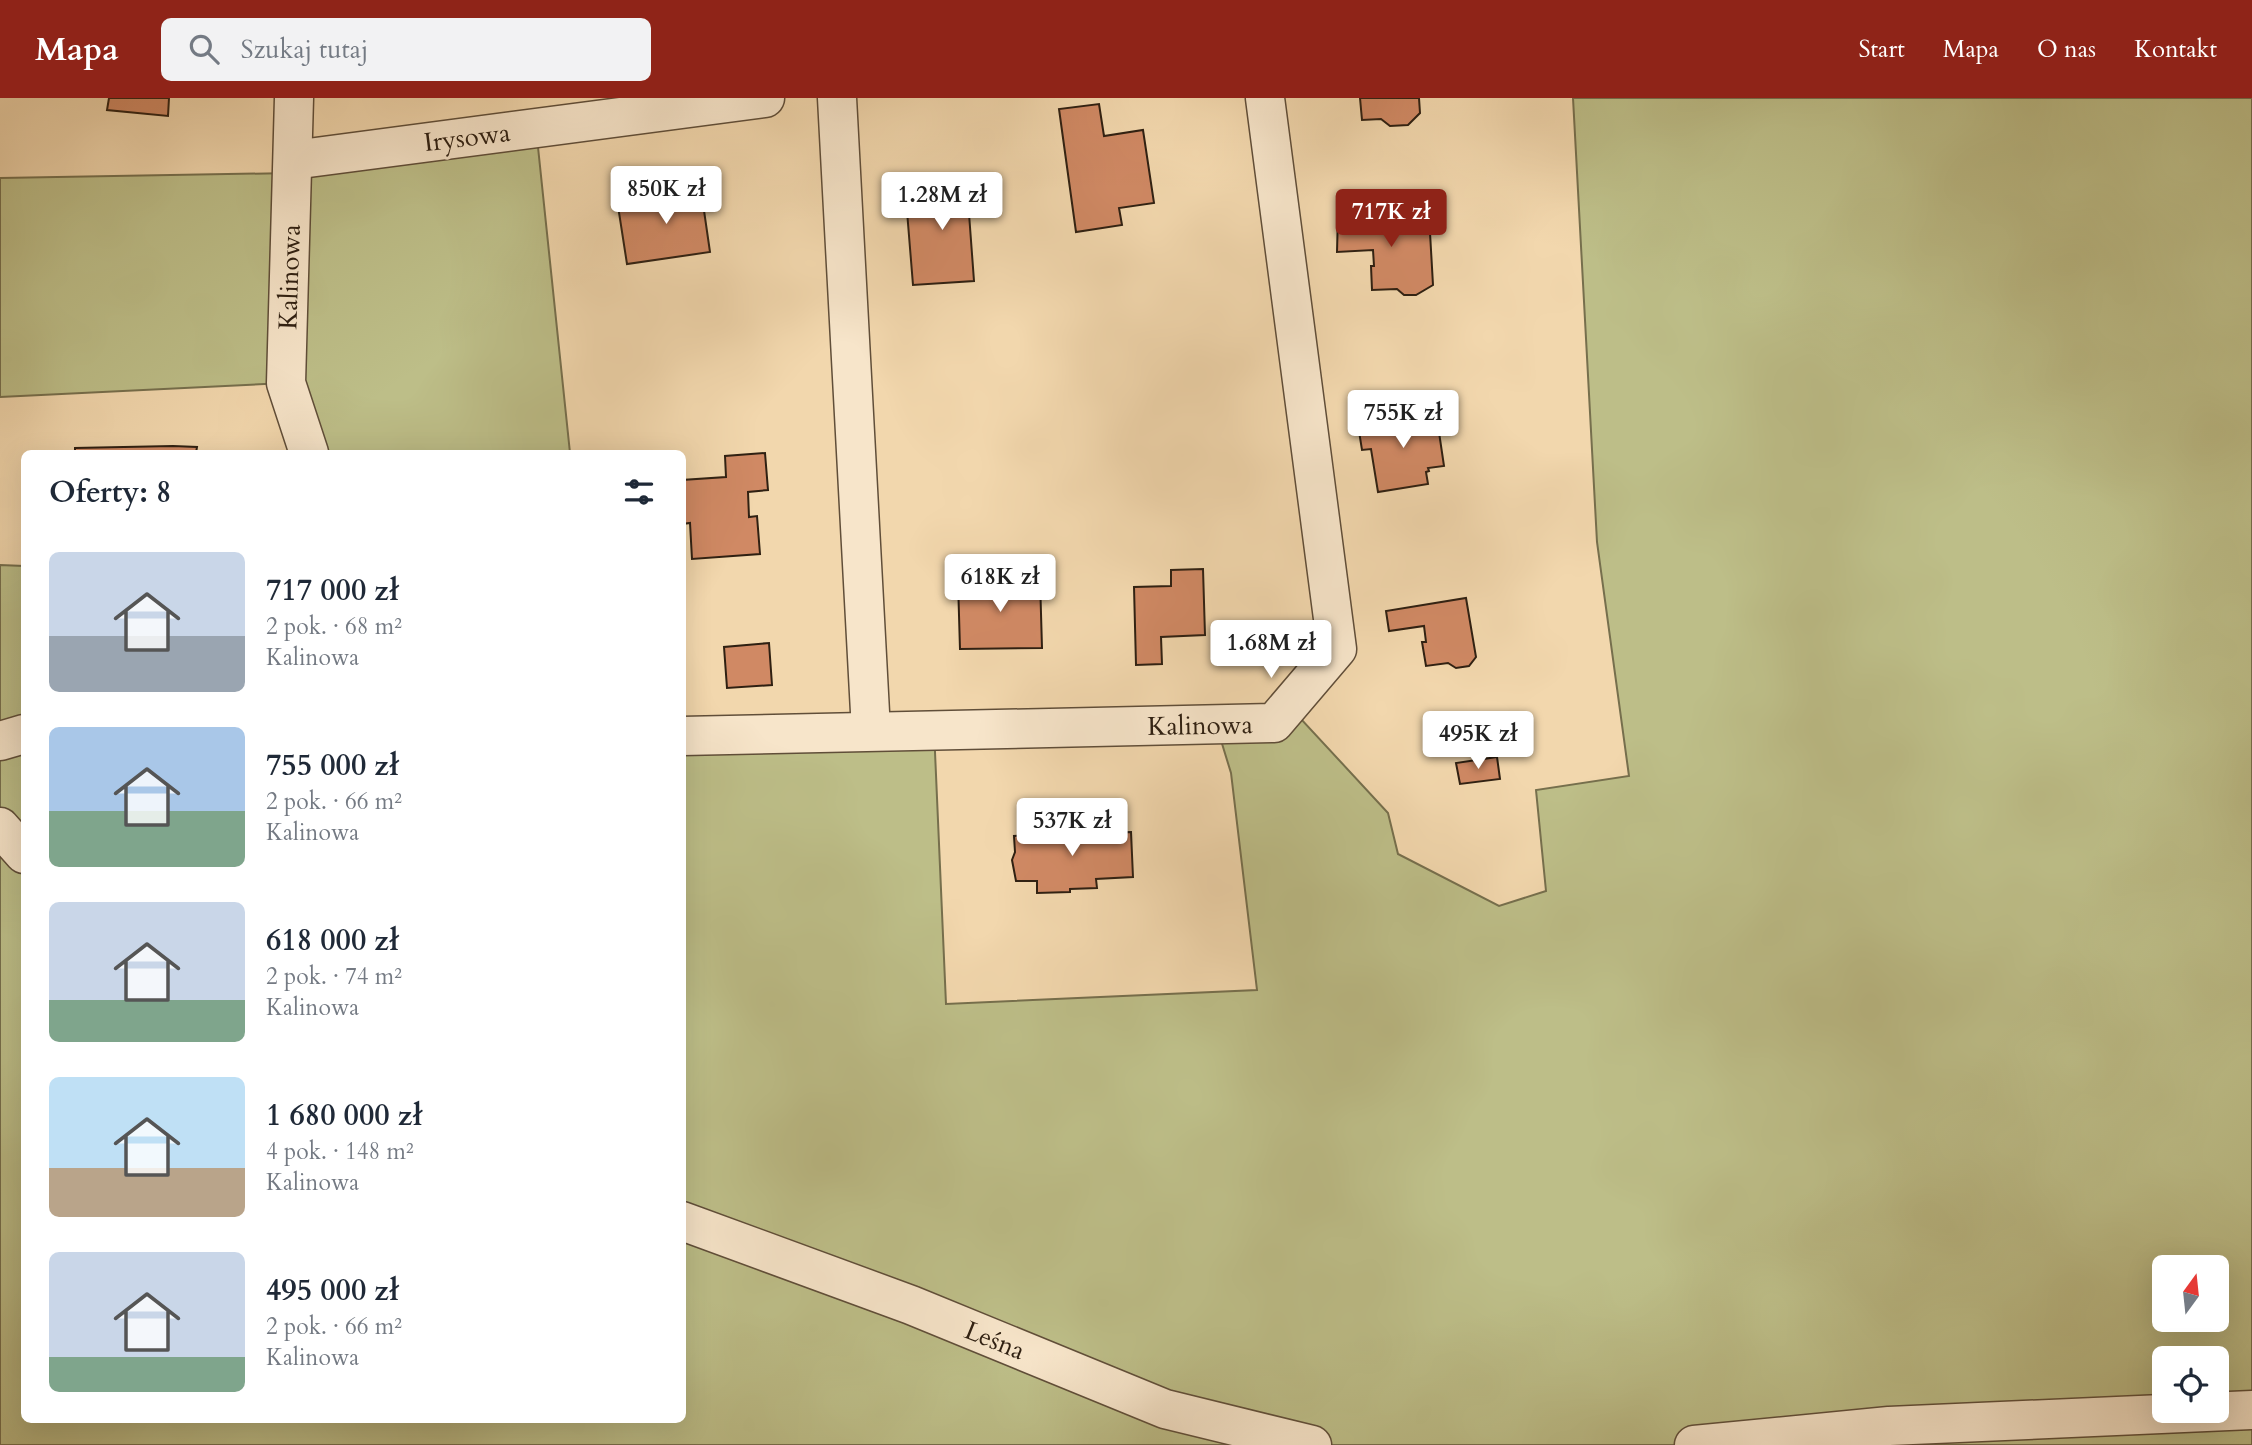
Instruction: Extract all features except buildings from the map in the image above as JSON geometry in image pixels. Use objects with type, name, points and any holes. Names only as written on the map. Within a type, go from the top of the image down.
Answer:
[{"type":"street","name":"Kalinowa","points":[[294,98],[286,383],[308,450]]},
{"type":"street","name":"Irysowa","points":[[293,160],[765,98]]},
{"type":"street","points":[[837,98],[871,731]]},
{"type":"street","name":"Kalinowa","points":[[686,736],[1274,723],[1337,649],[1265,98]]},
{"type":"street","points":[[0,741],[21,735]]},
{"type":"street","points":[[0,827],[21,852]]},
{"type":"street","name":"Leśna","points":[[686,1222],[911,1306],[1165,1409],[1312,1445]]},
{"type":"street","points":[[1694,1445],[1889,1426],[2252,1410]]},
{"type":"green space","points":[[1573,98],[2252,98],[2252,1445],[0,1445],[0,565],[21,566],[21,1423],[686,1423],[686,736],[934,729],[946,1004],[1257,990],[1231,773],[1216,724],[1289,706],[1388,813],[1398,854],[1499,906],[1546,891],[1536,790],[1629,776],[1597,542]]},
{"type":"green space","points":[[536,128],[570,450],[308,450],[285,383],[0,397],[0,178],[292,173]]}]
